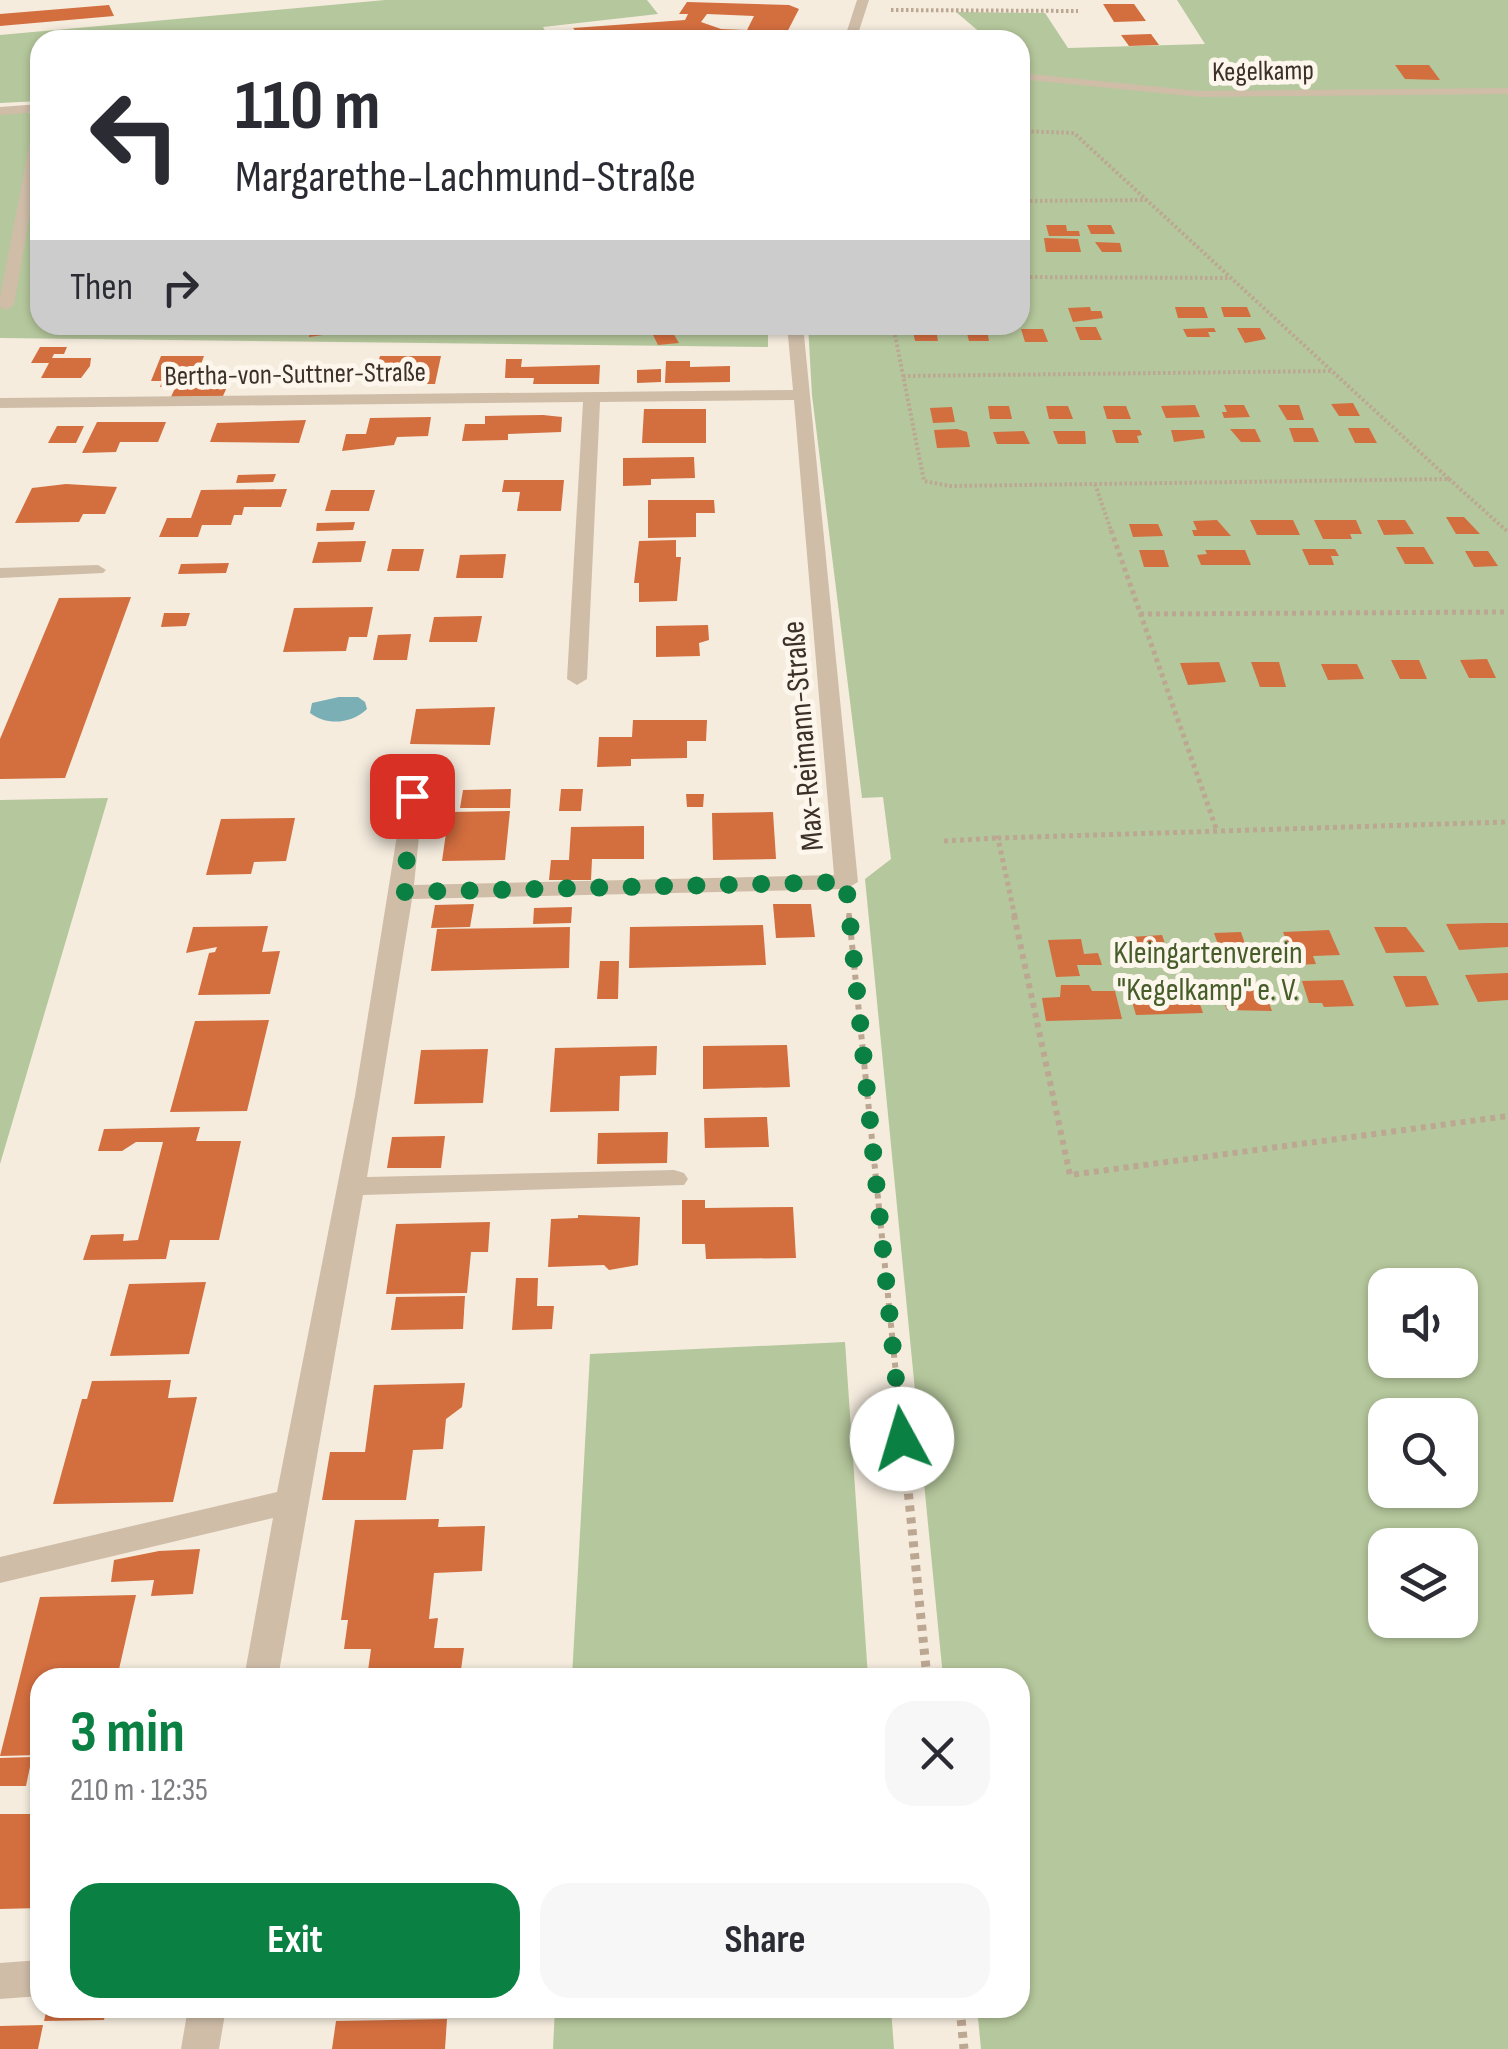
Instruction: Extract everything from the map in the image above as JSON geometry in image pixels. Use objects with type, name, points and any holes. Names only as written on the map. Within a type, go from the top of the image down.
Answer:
[{"type":"street","points":[[853,30],[862,5]]},
{"type":"street","points":[[0,111],[30,109]]},
{"type":"street","points":[[6,305],[30,174]]},
{"type":"street","name":"Max-Reimann-Straße","points":[[796,335],[846,882]]},
{"type":"street","name":"Bertha-von-Suttner-Straße","points":[[0,403],[799,395]]},
{"type":"street","points":[[578,679],[592,398]]},
{"type":"street","points":[[263,1668],[289,1502],[352,1186],[404,892],[412,796]]},
{"type":"street","points":[[404,892],[846,882]]},
{"type":"street","points":[[352,1186],[674,1180]]},
{"type":"street","points":[[0,1570],[289,1502]]},
{"type":"street","points":[[0,1981],[30,1979]]},
{"type":"street","points":[[200,2049],[205,2018]]},
{"type":"lane","name":"Kegelkamp","points":[[1030,77],[1200,94],[1508,91]]},
{"type":"lane","points":[[0,573],[98,570]]},
{"type":"path","points":[[862,5],[1078,11]]},
{"type":"path","points":[[1030,131],[1074,133],[1508,532]]},
{"type":"path","points":[[1030,201],[1147,200]]},
{"type":"path","points":[[1030,278],[1231,278]]},
{"type":"path","points":[[895,335],[924,481],[950,486],[1449,479]]},
{"type":"path","points":[[904,376],[1332,371]]},
{"type":"path","points":[[1095,484],[1217,831]]},
{"type":"path","points":[[1140,614],[1508,612]]},
{"type":"path","points":[[944,840],[1508,822]]},
{"type":"path","points":[[998,838],[1070,1175],[1508,1116]]},
{"type":"path","name":"Max-Reimann-Straße","points":[[846,882],[925,1668]]},
{"type":"path","points":[[961,2018],[964,2049]]},
{"type":"green space","points":[[385,0],[647,0],[658,14],[543,27],[545,30],[55,30]]},
{"type":"green space","name":"Kleingartenverein \"Kegelkamp\" e. V.","points":[[1177,0],[1508,0],[1508,2049],[981,2049],[978,2018],[1030,2018],[1030,1668],[942,1668],[865,879],[891,859],[883,797],[862,798],[812,395],[809,335],[1030,335],[1030,30],[977,30],[956,12],[1045,13],[1068,48],[1205,44]]},
{"type":"green space","points":[[30,32],[30,102],[0,103],[0,35]]},
{"type":"green space","points":[[0,113],[30,113],[30,335],[768,335],[768,347],[0,338]]},
{"type":"green space","points":[[108,798],[0,1164],[0,800]]},
{"type":"green space","points":[[845,1342],[867,1668],[573,1668],[590,1354]]},
{"type":"green space","points":[[555,2018],[892,2018],[894,2049],[553,2049]]},
{"type":"water","points":[[358,697],[367,709],[354,718],[339,721],[324,720],[310,713],[312,703]]},
{"type":"building","points":[[687,2],[789,5],[799,9],[788,30],[747,30],[575,30],[573,28],[685,20],[688,14],[679,14]],"holes":[[[707,14],[754,16],[747,30],[721,29],[701,22]]]},
{"type":"building","points":[[1103,4],[1134,4],[1146,21],[1114,22]]},
{"type":"building","points":[[109,5],[114,16],[0,26],[0,14]]},
{"type":"building","points":[[1151,34],[1159,45],[1129,46],[1121,35]]},
{"type":"building","points":[[1395,65],[1429,65],[1440,80],[1405,79]]},
{"type":"building","points":[[1046,225],[1066,225],[1067,231],[1079,231],[1080,236],[1049,236]]},
{"type":"building","points":[[1087,225],[1111,225],[1115,234],[1091,234]]},
{"type":"building","points":[[1044,238],[1078,239],[1081,252],[1046,252]]},
{"type":"building","points":[[1095,242],[1120,243],[1122,252],[1102,252]]},
{"type":"building","points":[[1090,307],[1091,311],[1101,311],[1103,318],[1073,322],[1068,308]]},
{"type":"building","points":[[1175,307],[1204,307],[1208,318],[1178,318]]},
{"type":"building","points":[[1221,307],[1247,307],[1251,317],[1224,317]]},
{"type":"building","points":[[1075,327],[1096,327],[1102,340],[1080,340]]},
{"type":"building","points":[[1214,328],[1216,332],[1208,332],[1210,337],[1187,337],[1183,329]]},
{"type":"building","points":[[1237,328],[1260,328],[1266,339],[1245,343]]},
{"type":"building","points":[[1030,329],[1043,329],[1048,342],[1025,342],[1023,335],[1030,335]]},
{"type":"building","points":[[653,335],[674,335],[679,343],[658,345]]},
{"type":"building","points":[[914,335],[937,335],[938,341],[915,341]]},
{"type":"building","points":[[967,335],[988,335],[989,341],[969,341]]},
{"type":"building","points":[[40,347],[67,347],[64,354],[54,354],[52,358],[91,358],[90,366],[81,378],[41,378],[49,363],[31,363]]},
{"type":"building","points":[[161,356],[204,356],[195,380],[160,387],[162,381],[151,381]]},
{"type":"building","points":[[380,356],[441,356],[435,384],[372,384]]},
{"type":"building","points":[[506,359],[522,359],[521,367],[600,365],[599,384],[533,384],[534,378],[505,378]]},
{"type":"building","points":[[666,361],[690,361],[690,367],[730,366],[730,382],[665,383]]},
{"type":"building","points":[[661,369],[661,382],[637,383],[637,370]]},
{"type":"building","points":[[227,387],[223,396],[171,397],[175,388]]},
{"type":"building","points":[[1353,403],[1360,416],[1339,416],[1331,404]]},
{"type":"building","points":[[1195,405],[1200,417],[1166,418],[1161,406]]},
{"type":"building","points":[[1224,405],[1244,405],[1250,417],[1224,418]]},
{"type":"building","points":[[1278,405],[1299,405],[1304,420],[1287,420]]},
{"type":"building","points":[[988,406],[1009,406],[1012,419],[990,419]]},
{"type":"building","points":[[1046,406],[1068,406],[1073,419],[1049,419]]},
{"type":"building","points":[[1103,406],[1126,406],[1131,419],[1107,419]]},
{"type":"building","points":[[952,407],[955,422],[933,423],[930,408]]},
{"type":"building","points":[[644,409],[706,409],[706,443],[642,443]]},
{"type":"building","points":[[485,416],[562,417],[561,432],[508,434],[508,440],[462,441],[465,424],[485,424]]},
{"type":"building","points":[[431,417],[428,436],[397,437],[394,445],[342,451],[346,434],[366,434],[370,418]]},
{"type":"building","points":[[306,420],[299,443],[210,442],[217,423]]},
{"type":"building","points":[[97,422],[166,422],[158,442],[120,442],[116,452],[82,453]]},
{"type":"building","points":[[57,426],[84,426],[76,443],[48,443]]},
{"type":"building","points":[[1289,428],[1313,428],[1319,442],[1294,442]]},
{"type":"building","points":[[1348,428],[1369,428],[1377,443],[1355,443]]},
{"type":"building","points":[[1230,429],[1255,429],[1261,442],[1241,442]]},
{"type":"building","points":[[934,430],[967,432],[970,447],[937,448]]},
{"type":"building","points":[[1112,430],[1140,430],[1142,435],[1137,436],[1139,443],[1116,443]]},
{"type":"building","points":[[1171,430],[1203,430],[1205,438],[1174,442]]},
{"type":"building","points":[[1024,431],[1030,444],[997,444],[993,432]]},
{"type":"building","points":[[1053,431],[1085,431],[1086,444],[1058,444]]},
{"type":"building","points":[[694,457],[695,478],[651,479],[651,485],[623,486],[623,458]]},
{"type":"building","points":[[276,474],[273,482],[236,483],[238,475]]},
{"type":"building","points":[[504,480],[564,480],[561,511],[517,511],[520,492],[502,492]]},
{"type":"building","points":[[66,484],[117,487],[105,514],[83,514],[79,522],[15,523],[32,488]]},
{"type":"building","points":[[287,489],[281,507],[244,507],[242,515],[234,515],[231,525],[202,525],[198,537],[159,537],[167,518],[191,518],[201,490]]},
{"type":"building","points":[[331,490],[375,490],[369,511],[325,511]]},
{"type":"building","points":[[648,500],[714,500],[715,513],[696,513],[696,537],[648,538]]},
{"type":"building","points":[[1446,517],[1464,517],[1480,534],[1456,534]]},
{"type":"building","points":[[1217,520],[1231,536],[1194,536],[1192,530],[1197,530],[1193,521]]},
{"type":"building","points":[[1250,520],[1293,520],[1300,535],[1257,535]]},
{"type":"building","points":[[1314,520],[1356,520],[1362,534],[1350,534],[1352,539],[1323,539]]},
{"type":"building","points":[[1377,520],[1405,520],[1414,534],[1384,535]]},
{"type":"building","points":[[355,522],[353,530],[316,531],[317,523]]},
{"type":"building","points":[[1129,524],[1158,524],[1163,536],[1133,537]]},
{"type":"building","points":[[676,540],[676,557],[681,557],[677,601],[639,602],[639,583],[634,583],[639,541]]},
{"type":"building","points":[[366,541],[361,562],[312,563],[318,542]]},
{"type":"building","points":[[1396,547],[1424,547],[1434,564],[1405,564]]},
{"type":"building","points":[[392,549],[424,549],[419,571],[387,571]]},
{"type":"building","points":[[1302,549],[1335,549],[1339,556],[1331,556],[1334,565],[1309,565]]},
{"type":"building","points":[[1139,550],[1164,550],[1169,567],[1144,567]]},
{"type":"building","points":[[1205,550],[1245,550],[1251,565],[1201,565],[1197,555],[1207,554]]},
{"type":"building","points":[[1465,551],[1488,551],[1498,566],[1474,567]]},
{"type":"building","points":[[506,554],[503,578],[456,578],[460,555]]},
{"type":"building","points":[[229,563],[226,573],[178,574],[181,564]]},
{"type":"building","points":[[131,597],[65,778],[0,779],[0,739],[59,598]]},
{"type":"building","points":[[373,607],[367,637],[349,637],[346,651],[283,652],[294,608]]},
{"type":"building","points":[[164,613],[190,613],[186,626],[161,627]]},
{"type":"building","points":[[482,616],[477,642],[429,642],[434,617]]},
{"type":"building","points":[[708,625],[709,640],[699,643],[700,656],[656,657],[656,626]]},
{"type":"building","points":[[411,634],[407,660],[373,660],[378,635]]},
{"type":"building","points":[[1487,659],[1496,678],[1469,678],[1460,660]]},
{"type":"building","points":[[1391,660],[1419,660],[1427,679],[1400,679]]},
{"type":"building","points":[[1219,662],[1226,682],[1188,685],[1180,663]]},
{"type":"building","points":[[1251,662],[1279,662],[1286,687],[1260,687]]},
{"type":"building","points":[[1321,664],[1357,664],[1364,679],[1328,680]]},
{"type":"building","points":[[495,707],[490,745],[410,744],[416,709]]},
{"type":"building","points":[[633,720],[707,720],[706,741],[687,741],[687,758],[631,759],[631,766],[597,767],[599,737],[632,737]]},
{"type":"building","points":[[511,789],[510,808],[460,808],[463,790]]},
{"type":"building","points":[[561,789],[583,789],[581,811],[559,811]]},
{"type":"building","points":[[686,794],[704,794],[703,807],[687,807]]},
{"type":"building","points":[[510,811],[505,860],[442,861],[449,812]]},
{"type":"building","points":[[773,812],[776,859],[713,860],[712,813]]},
{"type":"building","points":[[295,818],[286,861],[254,862],[251,874],[206,875],[221,819]]},
{"type":"building","points":[[644,826],[644,859],[592,859],[591,880],[549,880],[551,860],[569,860],[571,827]]},
{"type":"building","points":[[474,904],[470,927],[431,928],[435,905]]},
{"type":"building","points":[[773,904],[811,904],[815,937],[776,938]]},
{"type":"building","points":[[572,907],[571,923],[533,924],[534,908]]},
{"type":"building","points":[[1508,923],[1508,947],[1459,950],[1446,924]]},
{"type":"building","points":[[763,925],[766,965],[629,968],[630,927]]},
{"type":"building","points":[[268,926],[262,952],[280,951],[270,994],[198,995],[209,953],[217,947],[186,953],[193,927]]},
{"type":"building","points":[[570,927],[569,968],[431,971],[437,929]]},
{"type":"building","points":[[1374,927],[1406,927],[1425,952],[1386,953]]},
{"type":"building","points":[[1329,930],[1340,955],[1313,956],[1316,964],[1297,965],[1283,932]]},
{"type":"building","points":[[1241,932],[1247,950],[1264,949],[1269,963],[1225,964],[1214,933]]},
{"type":"building","points":[[1162,935],[1168,952],[1179,952],[1183,962],[1123,964],[1119,948],[1133,947],[1130,937]]},
{"type":"building","points":[[1081,939],[1084,954],[1098,953],[1102,965],[1077,965],[1080,976],[1056,977],[1048,940]]},
{"type":"building","points":[[600,961],[619,961],[618,999],[597,999]]},
{"type":"building","points":[[1508,973],[1508,1000],[1478,1002],[1465,975]]},
{"type":"building","points":[[1393,976],[1426,976],[1439,1005],[1406,1007]]},
{"type":"building","points":[[1214,979],[1262,983],[1272,1011],[1227,1010]]},
{"type":"building","points":[[1343,980],[1354,1006],[1309,1003],[1302,981]]},
{"type":"building","points":[[1061,985],[1089,985],[1092,991],[1115,991],[1122,1019],[1046,1021],[1042,998],[1060,997]]},
{"type":"building","points":[[1128,988],[1195,989],[1203,1013],[1136,1015]]},
{"type":"building","points":[[269,1020],[247,1111],[170,1112],[195,1021]]},
{"type":"building","points":[[787,1045],[790,1087],[703,1089],[703,1046]]},
{"type":"building","points":[[657,1046],[656,1075],[620,1076],[619,1111],[550,1112],[555,1048]]},
{"type":"building","points":[[488,1049],[483,1103],[414,1104],[421,1050]]},
{"type":"building","points":[[767,1117],[769,1147],[705,1148],[704,1118]]},
{"type":"building","points":[[200,1127],[196,1141],[241,1141],[219,1240],[170,1240],[166,1259],[83,1260],[91,1235],[124,1234],[123,1241],[138,1240],[163,1142],[136,1142],[122,1151],[98,1151],[104,1129]]},
{"type":"building","points":[[668,1132],[667,1163],[597,1164],[598,1133]]},
{"type":"building","points":[[445,1136],[441,1168],[387,1168],[392,1137]]},
{"type":"building","points":[[682,1200],[705,1200],[705,1208],[793,1207],[796,1258],[706,1259],[705,1244],[682,1244]]},
{"type":"building","points":[[578,1215],[640,1217],[638,1265],[609,1270],[604,1265],[548,1267],[551,1219]]},
{"type":"building","points":[[490,1222],[488,1252],[471,1252],[467,1293],[386,1294],[396,1224]]},
{"type":"building","points":[[516,1278],[538,1278],[537,1306],[554,1306],[552,1329],[512,1330]]},
{"type":"building","points":[[206,1282],[189,1354],[110,1356],[129,1284]]},
{"type":"building","points":[[465,1296],[463,1329],[391,1330],[396,1297]]},
{"type":"building","points":[[171,1380],[168,1398],[197,1397],[173,1502],[53,1504],[82,1399],[87,1399],[92,1381]]},
{"type":"building","points":[[465,1383],[462,1407],[446,1419],[443,1449],[413,1450],[406,1500],[322,1500],[330,1452],[365,1452],[374,1385]]},
{"type":"building","points":[[439,1519],[438,1527],[485,1526],[482,1571],[434,1573],[429,1619],[438,1618],[434,1648],[464,1648],[461,1668],[368,1668],[371,1649],[344,1649],[348,1620],[341,1620],[355,1520]]},
{"type":"building","points":[[200,1549],[193,1594],[151,1596],[154,1580],[111,1582],[114,1560],[159,1551]]},
{"type":"building","points":[[136,1595],[119,1668],[30,1668],[30,1755],[0,1756],[40,1597]]},
{"type":"building","points":[[30,1757],[26,1786],[0,1786],[0,1758]]},
{"type":"building","points":[[0,1814],[30,1814],[30,1908],[0,1909]]},
{"type":"building","points":[[45,2018],[104,2018],[104,2020],[44,2021]]},
{"type":"building","points":[[447,2019],[445,2049],[332,2049],[336,2021]]},
{"type":"building","points":[[43,2025],[38,2049],[0,2049],[0,2026]]},
{"type":"route","points":[[412,796],[404,892],[846,882],[902,1439]]}]
